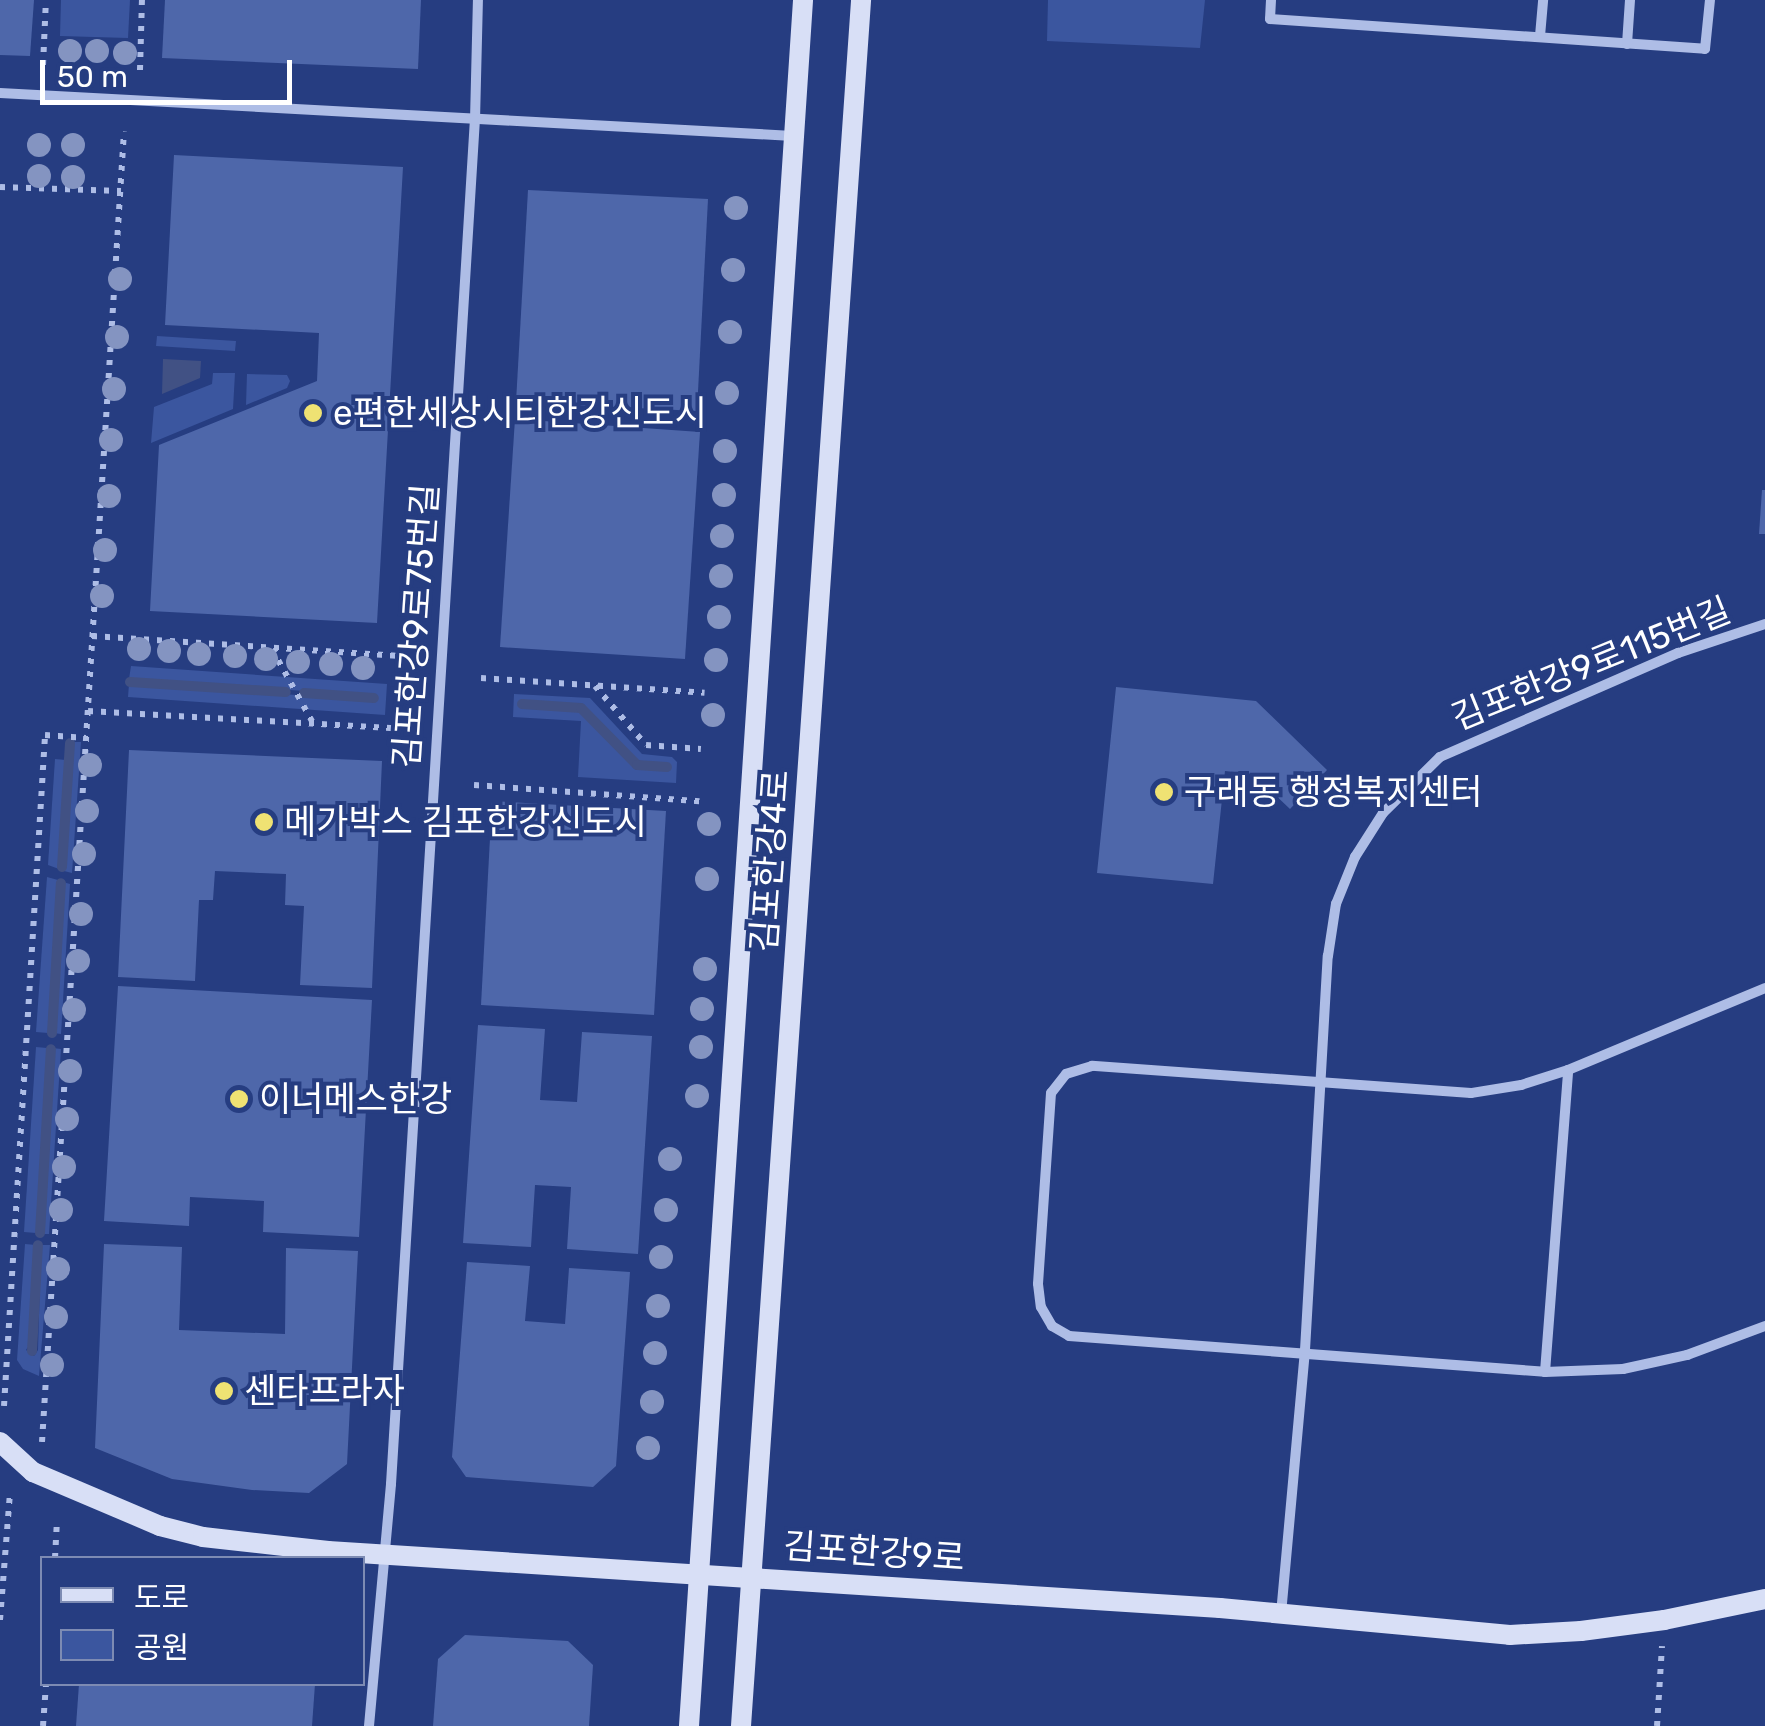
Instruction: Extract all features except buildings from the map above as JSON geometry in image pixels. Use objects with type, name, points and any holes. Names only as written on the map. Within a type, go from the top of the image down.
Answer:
[{"type":"street","name":"김포한강9로75번길","points":[[369,1726],[384,1554],[475,120],[478,0]]},
{"type":"street","name":"김포한강4로","points":[[688,1726],[803,0]]},
{"type":"street","name":"김포한강4로","points":[[741,1726],[860,0]]},
{"type":"street","points":[[1271,0],[1270,19],[1705,49],[1710,0]]},
{"type":"street","points":[[1540,36],[1543,0]]},
{"type":"street","points":[[1627,44],[1630,0]]},
{"type":"street","points":[[0,94],[793,136]]},
{"type":"street","name":"김포한강9로115번길","points":[[1281,1614],[1305,1350],[1328,956],[1336,904],[1355,857],[1383,812],[1440,757],[1474,739],[1678,654],[1765,624]]},
{"type":"street","points":[[1765,988],[1568,1070],[1521,1085],[1471,1092],[1092,1066],[1066,1074],[1052,1093],[1038,1284],[1041,1307],[1052,1326],[1070,1336],[1305,1350],[1545,1372],[1622,1369],[1687,1355],[1765,1326]]},
{"type":"street","points":[[1545,1372],[1568,1070]]},
{"type":"street","name":"김포한강9로","points":[[0,1442],[33,1472],[160,1526],[203,1537],[384,1554],[752,1576],[1510,1634],[1581,1632],[1765,1599]]},
{"type":"path","points":[[42,65],[46,0]]},
{"type":"path","points":[[140,70],[142,0]]},
{"type":"path","points":[[42,1442],[124,132]]},
{"type":"path","points":[[0,186],[120,190]]},
{"type":"path","points":[[92,636],[400,656]]},
{"type":"path","points":[[272,648],[313,724]]},
{"type":"path","points":[[481,678],[704,692]]},
{"type":"path","points":[[594,685],[646,745],[700,749]]},
{"type":"path","points":[[88,711],[395,728]]},
{"type":"path","points":[[4,1406],[45,735],[86,738]]},
{"type":"path","points":[[474,785],[699,801]]},
{"type":"path","points":[[0,1620],[10,1494]]},
{"type":"path","points":[[55,1556],[58,1523]]},
{"type":"path","points":[[1657,1726],[1664,1620]]},
{"type":"path","points":[[43,1726],[46,1686]]},
{"type":"green space","points":[[61,0],[130,0],[128,38],[60,36]]},
{"type":"green space","points":[[1048,0],[1205,0],[1200,48],[1047,41]]},
{"type":"green space","points":[[157,336],[236,341],[235,351],[156,346]]},
{"type":"green space","points":[[213,373],[235,373],[233,409],[151,443],[154,407],[212,384]]},
{"type":"green space","points":[[247,374],[287,375],[290,381],[287,388],[246,405]]},
{"type":"green space","points":[[131,666],[387,684],[385,715],[128,697],[129,684],[375,700],[377,696],[129,679]]},
{"type":"green space","points":[[514,694],[590,698],[642,754],[672,757],[677,762],[676,783],[578,777],[581,721],[513,717]]},
{"type":"green space","points":[[72,742],[81,742],[72,873],[64,871]]},
{"type":"green space","points":[[55,759],[66,760],[59,869],[48,865]]},
{"type":"green space","points":[[47,877],[58,880],[48,1033],[36,1032]]},
{"type":"green space","points":[[63,882],[70,884],[61,1034],[53,1033]]},
{"type":"green space","points":[[36,1047],[47,1048],[36,1233],[24,1232]]},
{"type":"green space","points":[[53,1048],[61,1049],[49,1234],[42,1234]]},
{"type":"green space","points":[[25,1244],[36,1245],[30,1344],[26,1350],[34,1356],[38,1350],[41,1245],[50,1245],[39,1376],[23,1369],[17,1360]]},
{"type":"shaded area","points":[[163,359],[201,361],[200,378],[162,394]]},
{"type":"waterway","points":[[130,682],[286,692]]},
{"type":"waterway","points":[[304,693],[374,698]]},
{"type":"waterway","points":[[522,704],[581,708],[637,765],[667,767]]},
{"type":"waterway","points":[[62,867],[70,743]]},
{"type":"waterway","points":[[52,1033],[61,883]]},
{"type":"waterway","points":[[40,1233],[51,1049]]},
{"type":"waterway","points":[[32,1351],[38,1245]]},
{"type":"place","name":"e편한세상시티한강신도시","points":[[313,413]]},
{"type":"place","name":"구래동 행정복지센터","points":[[1164,792]]},
{"type":"place","name":"메가박스 김포한강신도시","points":[[264,822]]},
{"type":"place","name":"이너메스한강","points":[[239,1099]]},
{"type":"place","name":"센타프라자","points":[[224,1391]]}]
